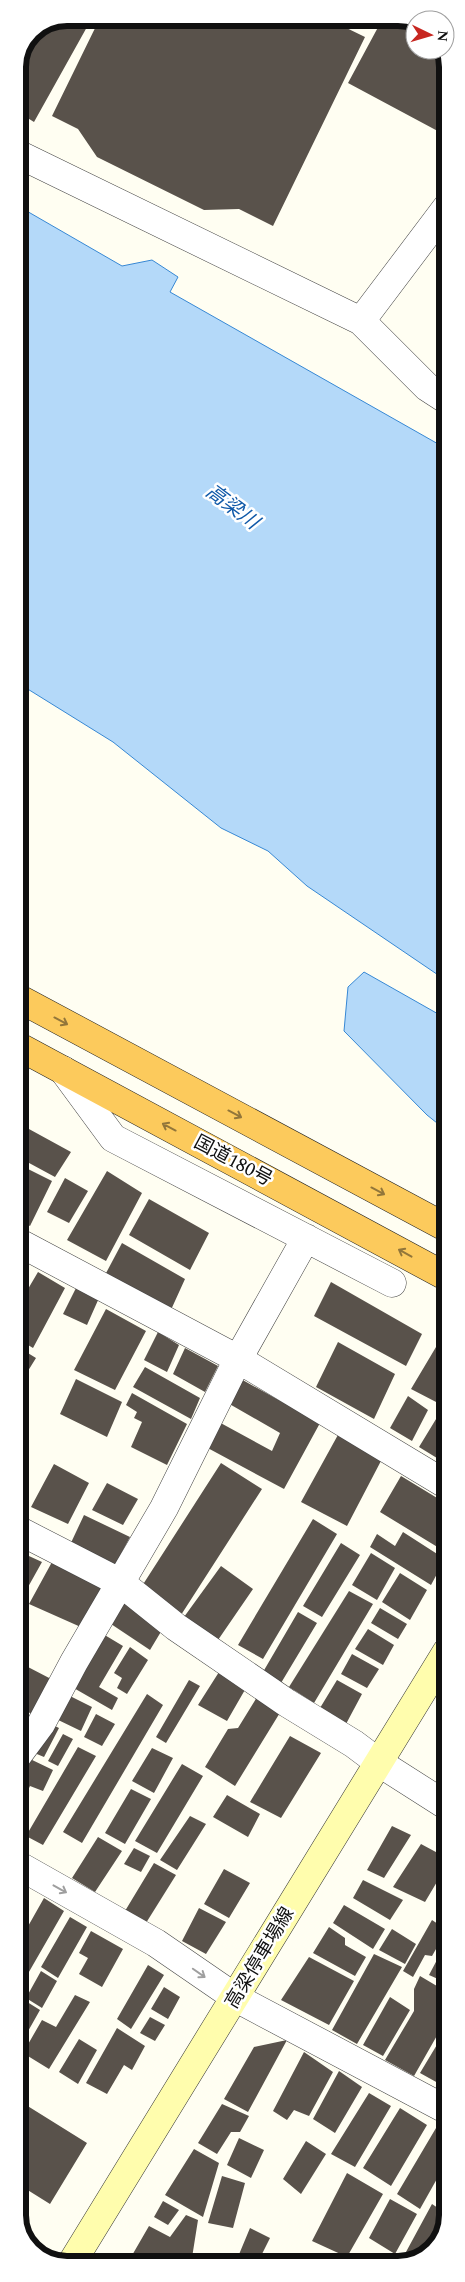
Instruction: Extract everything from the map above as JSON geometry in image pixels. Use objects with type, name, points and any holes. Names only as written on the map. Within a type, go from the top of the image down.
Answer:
[{"type":"highway","points":[[26,1003],[439,1223]]},
{"type":"highway","name":"国道180号","points":[[26,1051],[439,1272]]},
{"type":"main road","name":"高梁停車場線","points":[[76,2256],[236,1998],[439,1664]]},
{"type":"street","points":[[26,158],[361,321],[427,387],[438,394]]},
{"type":"street","points":[[361,321],[438,219]]},
{"type":"street","points":[[63,1070],[113,1138],[392,1283]]},
{"type":"street","points":[[27,1744],[42,1724],[74,1662],[164,1508],[238,1359],[306,1238]]},
{"type":"street","points":[[27,1247],[238,1359],[439,1480]]},
{"type":"street","points":[[27,1534],[121,1583],[176,1627],[287,1703],[354,1744],[378,1762],[439,1801]]},
{"type":"street","points":[[27,1870],[156,1943],[236,1998],[439,2105]]},
{"type":"water","name":"高梁川","points":[[26,211],[122,266],[152,260],[178,277],[170,292],[438,444],[438,975],[307,886],[268,851],[221,828],[113,742],[26,688]]},
{"type":"water","points":[[364,972],[438,1014],[438,1124],[427,1115],[344,1031],[348,987]]},
{"type":"building","points":[[68,26],[88,26],[34,122],[26,117],[26,68],[29,52],[38,38],[52,29]]},
{"type":"building","points":[[96,26],[342,26],[365,37],[273,226],[239,209],[204,210],[97,157],[78,129],[52,116]]},
{"type":"building","points":[[379,26],[405,27],[405,60],[438,60],[438,131],[348,83]]},
{"type":"building","points":[[26,1128],[71,1152],[55,1177],[27,1162]]},
{"type":"building","points":[[27,1168],[52,1181],[30,1226],[27,1224]]},
{"type":"building","points":[[107,1171],[142,1193],[106,1261],[67,1240]]},
{"type":"building","points":[[65,1178],[88,1191],[69,1223],[47,1212]]},
{"type":"building","points":[[149,1199],[209,1233],[190,1270],[129,1235]]},
{"type":"building","points":[[122,1243],[185,1279],[170,1312],[105,1275]]},
{"type":"building","points":[[38,1272],[65,1288],[33,1348],[27,1344],[27,1291]]},
{"type":"building","points":[[331,1282],[422,1334],[406,1366],[314,1316]]},
{"type":"building","points":[[77,1286],[99,1298],[87,1325],[63,1314]]},
{"type":"building","points":[[106,1309],[146,1331],[115,1390],[74,1370]]},
{"type":"building","points":[[158,1332],[179,1345],[167,1372],[144,1360]]},
{"type":"building","points":[[338,1342],[395,1374],[374,1419],[316,1387]]},
{"type":"building","points":[[436,1347],[439,1348],[438,1403],[411,1389]]},
{"type":"building","points":[[185,1348],[218,1366],[205,1392],[173,1374]]},
{"type":"building","points":[[27,1352],[36,1358],[27,1373]]},
{"type":"building","points":[[145,1367],[200,1398],[191,1419],[133,1387]]},
{"type":"building","points":[[239,1378],[320,1423],[284,1489],[204,1446],[217,1421],[272,1451],[280,1433],[226,1402]]},
{"type":"building","points":[[76,1379],[122,1402],[107,1437],[60,1414]]},
{"type":"building","points":[[132,1393],[187,1424],[167,1465],[131,1447],[142,1422],[134,1418],[137,1412],[126,1405]]},
{"type":"building","points":[[408,1396],[428,1410],[412,1441],[390,1428]]},
{"type":"building","points":[[439,1415],[439,1459],[419,1447]]},
{"type":"building","points":[[339,1433],[382,1459],[347,1526],[301,1502]]},
{"type":"building","points":[[221,1463],[262,1489],[181,1615],[142,1586]]},
{"type":"building","points":[[54,1464],[89,1483],[68,1524],[31,1507]]},
{"type":"building","points":[[401,1476],[439,1499],[439,1548],[380,1512]]},
{"type":"building","points":[[107,1483],[138,1499],[123,1525],[92,1510]]},
{"type":"building","points":[[84,1515],[130,1537],[113,1569],[69,1547]]},
{"type":"building","points":[[313,1519],[337,1534],[263,1659],[238,1645]]},
{"type":"building","points":[[403,1532],[439,1555],[439,1571],[431,1585],[370,1547],[377,1534],[395,1546]]},
{"type":"building","points":[[341,1543],[360,1555],[322,1617],[303,1606]]},
{"type":"building","points":[[371,1553],[395,1568],[377,1600],[352,1585]]},
{"type":"building","points":[[27,1555],[42,1562],[27,1589]]},
{"type":"building","points":[[52,1562],[105,1587],[83,1628],[29,1604]]},
{"type":"building","points":[[221,1566],[253,1589],[218,1640],[184,1617]]},
{"type":"building","points":[[400,1573],[427,1590],[410,1620],[382,1602]]},
{"type":"building","points":[[349,1591],[373,1604],[314,1703],[289,1687]]},
{"type":"building","points":[[125,1601],[162,1630],[150,1650],[111,1624]]},
{"type":"building","points":[[380,1608],[407,1624],[398,1639],[371,1623]]},
{"type":"building","points":[[298,1612],[317,1623],[281,1683],[263,1672]]},
{"type":"building","points":[[368,1629],[394,1645],[383,1665],[355,1649]]},
{"type":"building","points":[[103,1634],[123,1646],[99,1687],[118,1698],[112,1710],[72,1687]]},
{"type":"building","points":[[130,1647],[148,1660],[127,1694],[117,1688],[122,1678],[114,1673]]},
{"type":"building","points":[[352,1654],[379,1669],[367,1688],[341,1674]]},
{"type":"building","points":[[28,1667],[53,1680],[32,1714],[27,1711]]},
{"type":"building","points":[[219,1672],[246,1688],[227,1721],[198,1705]]},
{"type":"building","points":[[189,1680],[200,1686],[166,1743],[156,1737]]},
{"type":"building","points":[[337,1680],[362,1694],[346,1724],[320,1708]]},
{"type":"building","points":[[66,1694],[92,1707],[81,1731],[52,1717]]},
{"type":"building","points":[[147,1694],[163,1705],[82,1843],[63,1832]]},
{"type":"building","points":[[257,1697],[281,1711],[235,1786],[205,1767],[228,1729],[238,1728]]},
{"type":"building","points":[[96,1714],[115,1724],[102,1746],[84,1737]]},
{"type":"building","points":[[49,1723],[59,1728],[44,1757],[32,1752]]},
{"type":"building","points":[[63,1734],[73,1739],[58,1766],[48,1761]]},
{"type":"building","points":[[290,1736],[321,1753],[281,1818],[250,1802]]},
{"type":"building","points":[[78,1747],[96,1756],[43,1845],[27,1836]]},
{"type":"building","points":[[152,1748],[173,1758],[154,1793],[132,1781]]},
{"type":"building","points":[[28,1758],[53,1770],[43,1791],[30,1786],[27,1793]]},
{"type":"building","points":[[182,1764],[203,1776],[157,1853],[135,1841]]},
{"type":"building","points":[[131,1789],[151,1799],[125,1844],[105,1833]]},
{"type":"building","points":[[227,1795],[260,1814],[248,1837],[213,1817]]},
{"type":"building","points":[[190,1816],[206,1824],[177,1870],[160,1860]]},
{"type":"building","points":[[392,1826],[411,1835],[384,1878],[367,1870]]},
{"type":"building","points":[[98,1837],[122,1851],[95,1892],[72,1878]]},
{"type":"building","points":[[421,1844],[439,1854],[439,1879],[425,1902],[393,1887]]},
{"type":"building","points":[[134,1848],[150,1856],[141,1872],[124,1864]]},
{"type":"building","points":[[154,1863],[176,1875],[146,1923],[125,1911]]},
{"type":"building","points":[[224,1869],[250,1883],[229,1918],[204,1904]]},
{"type":"building","points":[[363,1880],[403,1900],[390,1920],[353,1898]]},
{"type":"building","points":[[44,1898],[64,1911],[27,1976],[27,1928]]},
{"type":"building","points":[[344,1905],[385,1929],[373,1949],[333,1923]]},
{"type":"building","points":[[199,1908],[226,1922],[206,1954],[182,1941]]},
{"type":"building","points":[[70,1917],[87,1927],[58,1978],[41,1967]]},
{"type":"building","points":[[432,1920],[439,1925],[439,1944],[432,1956],[425,1955],[413,1977],[403,1971]]},
{"type":"building","points":[[329,1927],[345,1938],[345,1945],[366,1957],[355,1976],[313,1953]]},
{"type":"building","points":[[392,1929],[416,1944],[405,1964],[379,1950]]},
{"type":"building","points":[[91,1931],[123,1949],[102,1987],[79,1974],[88,1958],[79,1953]]},
{"type":"building","points":[[374,1954],[402,1967],[357,2044],[332,2030]]},
{"type":"building","points":[[439,1956],[439,1979],[429,1975]]},
{"type":"building","points":[[309,1957],[354,1981],[329,2025],[281,2000]]},
{"type":"building","points":[[148,1965],[164,1975],[131,2029],[117,2019]]},
{"type":"building","points":[[41,1971],[57,1981],[42,2008],[27,1999]]},
{"type":"building","points":[[420,1976],[439,1987],[439,2032],[414,2076],[385,2060],[414,2011],[414,1989]]},
{"type":"building","points":[[164,1987],[180,1997],[168,2019],[151,2009]]},
{"type":"building","points":[[75,1995],[90,2002],[49,2069],[27,2055],[27,2046],[42,2020],[56,2027]]},
{"type":"building","points":[[390,1997],[410,2010],[383,2056],[363,2045]]},
{"type":"building","points":[[27,2002],[40,2010],[27,2033]]},
{"type":"building","points":[[150,2017],[165,2025],[155,2041],[140,2033]]},
{"type":"building","points":[[117,2028],[145,2046],[132,2070],[124,2065],[107,2094],[86,2083]]},
{"type":"building","points":[[79,2039],[97,2050],[78,2084],[59,2072]]},
{"type":"building","points":[[287,2040],[248,2112],[224,2099],[254,2047]]},
{"type":"building","points":[[439,2041],[439,2084],[420,2073]]},
{"type":"building","points":[[304,2052],[333,2072],[309,2116],[294,2110],[287,2120],[273,2111]]},
{"type":"building","points":[[339,2071],[362,2087],[335,2133],[313,2119]]},
{"type":"building","points":[[369,2093],[391,2106],[355,2167],[331,2154]]},
{"type":"building","points":[[222,2104],[249,2116],[240,2132],[231,2132],[217,2154],[198,2143]]},
{"type":"building","points":[[27,2106],[87,2143],[50,2204],[27,2190]]},
{"type":"building","points":[[400,2108],[427,2125],[391,2186],[363,2168]]},
{"type":"building","points":[[436,2128],[439,2130],[439,2175],[420,2209],[397,2194]]},
{"type":"building","points":[[239,2138],[264,2150],[251,2178],[227,2165]]},
{"type":"building","points":[[306,2141],[326,2154],[301,2194],[283,2179]]},
{"type":"building","points":[[194,2149],[219,2163],[203,2217],[165,2195]]},
{"type":"building","points":[[347,2173],[383,2194],[348,2255],[343,2255],[312,2241]]},
{"type":"building","points":[[222,2176],[245,2183],[233,2228],[208,2223]]},
{"type":"building","points":[[390,2199],[417,2214],[395,2254],[369,2238]]},
{"type":"building","points":[[163,2201],[179,2210],[168,2225],[154,2217]]},
{"type":"building","points":[[432,2204],[439,2209],[437,2228],[429,2242],[423,2247],[411,2254],[404,2255]]},
{"type":"building","points":[[186,2215],[198,2220],[192,2256],[132,2256],[149,2226],[170,2237]]},
{"type":"building","points":[[250,2228],[270,2238],[261,2255],[239,2255]]}]
